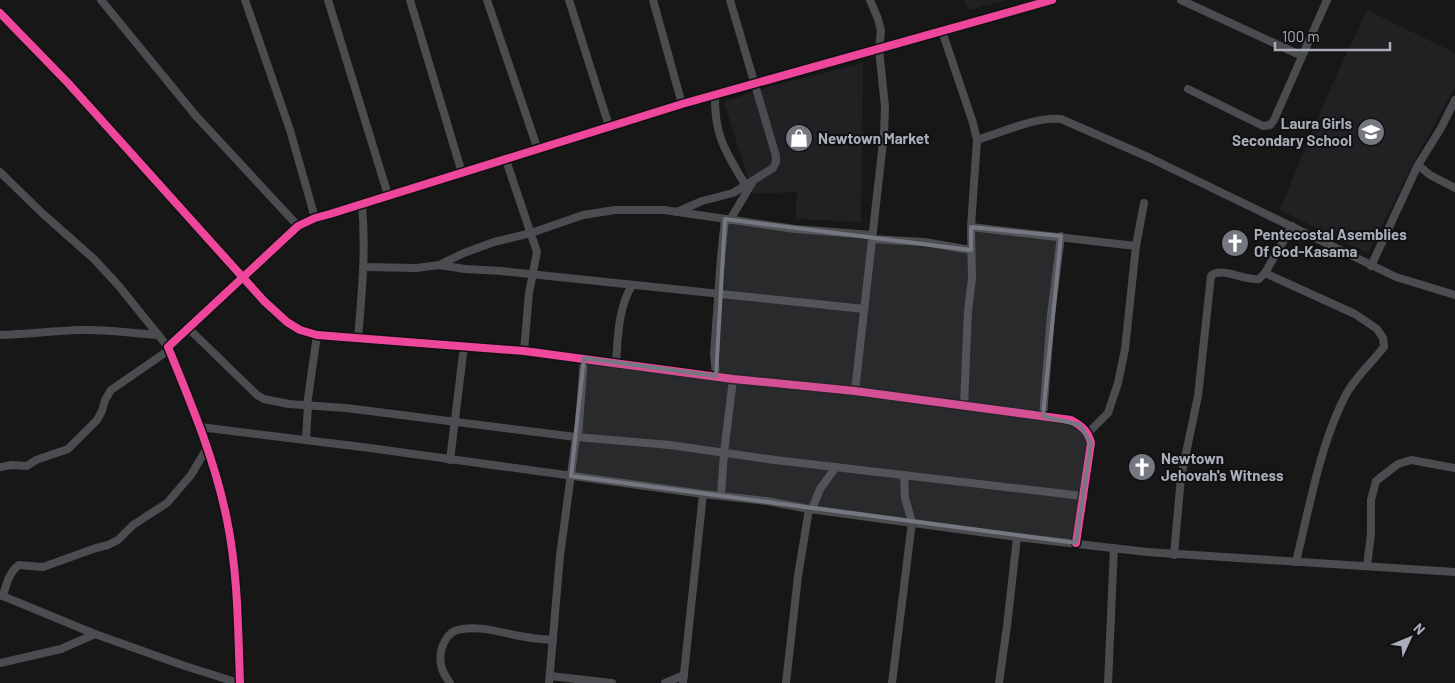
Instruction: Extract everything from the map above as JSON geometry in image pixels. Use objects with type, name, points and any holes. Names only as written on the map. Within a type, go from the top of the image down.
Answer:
[{"type":"street","points":[[101,0],[127,29],[196,116],[298,226]]},
{"type":"street","points":[[245,0],[290,130],[315,218]]},
{"type":"street","points":[[328,0],[388,195]]},
{"type":"street","points":[[410,0],[462,172]]},
{"type":"street","points":[[487,0],[538,150]]},
{"type":"street","points":[[569,0],[610,126]]},
{"type":"street","points":[[653,0],[682,104]]},
{"type":"street","points":[[677,212],[702,201],[733,193],[773,168],[776,162],[776,156],[730,0]]},
{"type":"street","points":[[855,391],[884,132],[884,107],[879,49],[881,31],[870,0]]},
{"type":"street","points":[[0,467],[12,465],[27,466],[36,460],[68,449],[97,420],[111,390],[168,348],[298,226],[315,218],[682,104],[1052,0]]},
{"type":"street","points":[[1181,0],[1302,56]]},
{"type":"street","points":[[1188,89],[1263,126],[1270,124],[1274,120],[1327,0]]},
{"type":"street","points":[[0,13],[68,83],[264,301],[287,322],[300,330],[317,335],[524,351],[584,358],[734,379],[855,391],[1071,420],[1080,425],[1088,434],[1091,443],[1076,543]]},
{"type":"street","points":[[942,30],[977,140],[971,227],[972,278],[968,311],[964,405]]},
{"type":"street","points":[[715,95],[716,120],[720,137],[746,186]]},
{"type":"street","points":[[1371,266],[1418,165],[1441,128],[1455,100]]},
{"type":"street","points":[[977,140],[1036,121],[1052,118],[1062,119],[1148,156],[1371,266],[1396,277],[1455,295]]},
{"type":"street","points":[[506,160],[537,252],[526,316],[524,351]]},
{"type":"street","points":[[1418,165],[1430,176],[1455,188]]},
{"type":"street","points":[[0,172],[42,213],[94,258],[168,348],[200,427],[207,448],[228,521],[232,554],[239,683],[95,634],[1,596],[8,580],[19,565],[43,567],[118,540],[133,525],[168,503],[191,475],[207,448]]},
{"type":"street","points":[[716,376],[714,354],[727,219],[754,180]]},
{"type":"street","points":[[1088,434],[1108,413],[1118,383],[1125,349],[1136,246],[1144,203]]},
{"type":"street","points":[[358,338],[365,235],[362,204]]},
{"type":"street","points":[[439,265],[464,252],[494,242],[531,233],[599,212],[635,209],[677,212],[796,229],[924,242],[971,250]]},
{"type":"street","points":[[1174,555],[1181,477],[1198,396],[1211,276],[1219,272],[1254,280],[1259,278],[1265,273],[1292,226]]},
{"type":"street","points":[[971,227],[1136,246]]},
{"type":"street","points":[[1042,416],[1051,315],[1061,236]]},
{"type":"street","points":[[364,267],[416,268],[439,265],[864,309]]},
{"type":"street","points":[[1265,273],[1355,314],[1377,329],[1383,338],[1384,347],[1358,375],[1336,414],[1313,490],[1296,562]]},
{"type":"street","points":[[616,363],[623,301],[632,285]]},
{"type":"street","points":[[188,328],[257,395],[264,399],[577,437],[626,440],[1083,496]]},
{"type":"street","points":[[0,335],[113,330],[158,335]]},
{"type":"street","points":[[306,440],[308,405],[317,335]]},
{"type":"street","points":[[450,460],[464,346]]},
{"type":"street","points":[[584,358],[577,437],[560,556],[549,680],[612,683]]},
{"type":"street","points":[[721,495],[724,453],[734,379]]},
{"type":"street","points":[[200,427],[721,495],[1017,537],[1174,555],[1455,572]]},
{"type":"street","points":[[1368,566],[1371,534],[1371,500],[1376,481],[1398,464],[1410,460],[1455,468]]},
{"type":"street","points":[[786,683],[798,576],[811,509],[820,489],[836,467]]},
{"type":"street","points":[[892,683],[912,522],[905,498],[904,475]]},
{"type":"street","points":[[665,683],[683,679],[703,494]]},
{"type":"street","points":[[999,683],[1008,626],[1017,537]]},
{"type":"street","points":[[1108,683],[1114,548]]},
{"type":"street","points":[[450,683],[442,671],[440,661],[446,638],[456,631],[470,629],[489,630],[553,640]]},
{"type":"street","points":[[0,664],[62,649],[95,634]]},
{"type":"highlighted area","points":[[725,219],[971,250],[971,227],[1061,236],[1043,416],[1080,425],[1091,443],[1076,543],[571,476],[584,358],[716,376]]},
{"type":"shaded area","points":[[963,0],[1006,0],[969,10]]},
{"type":"shaded area","name":"Laura Girls Secondary School","points":[[1367,10],[1455,53],[1455,87],[1412,165],[1368,253],[1280,210],[1326,98]]},
{"type":"shaded area","name":"Newtown Market","points":[[863,63],[861,222],[795,219],[797,192],[753,194],[724,102],[771,86]]},
{"type":"cycle path","points":[[240,683],[235,581],[227,520],[209,454],[168,347],[298,226],[315,218],[682,104],[1052,0]]},
{"type":"cycle path","points":[[0,13],[68,83],[264,301],[287,322],[300,330],[317,335],[524,351],[733,379],[855,391],[1071,420],[1084,429],[1091,443],[1076,543]]},
{"type":"place","name":"Laura Girls Secondary School","points":[[1371,132]]},
{"type":"place","name":"Newtown Market","points":[[799,138]]},
{"type":"place","name":"Pentecostal Asemblies Of God-Kasama","points":[[1235,243]]},
{"type":"place","name":"Newtown Jehovah's Witness","points":[[1142,467]]}]
